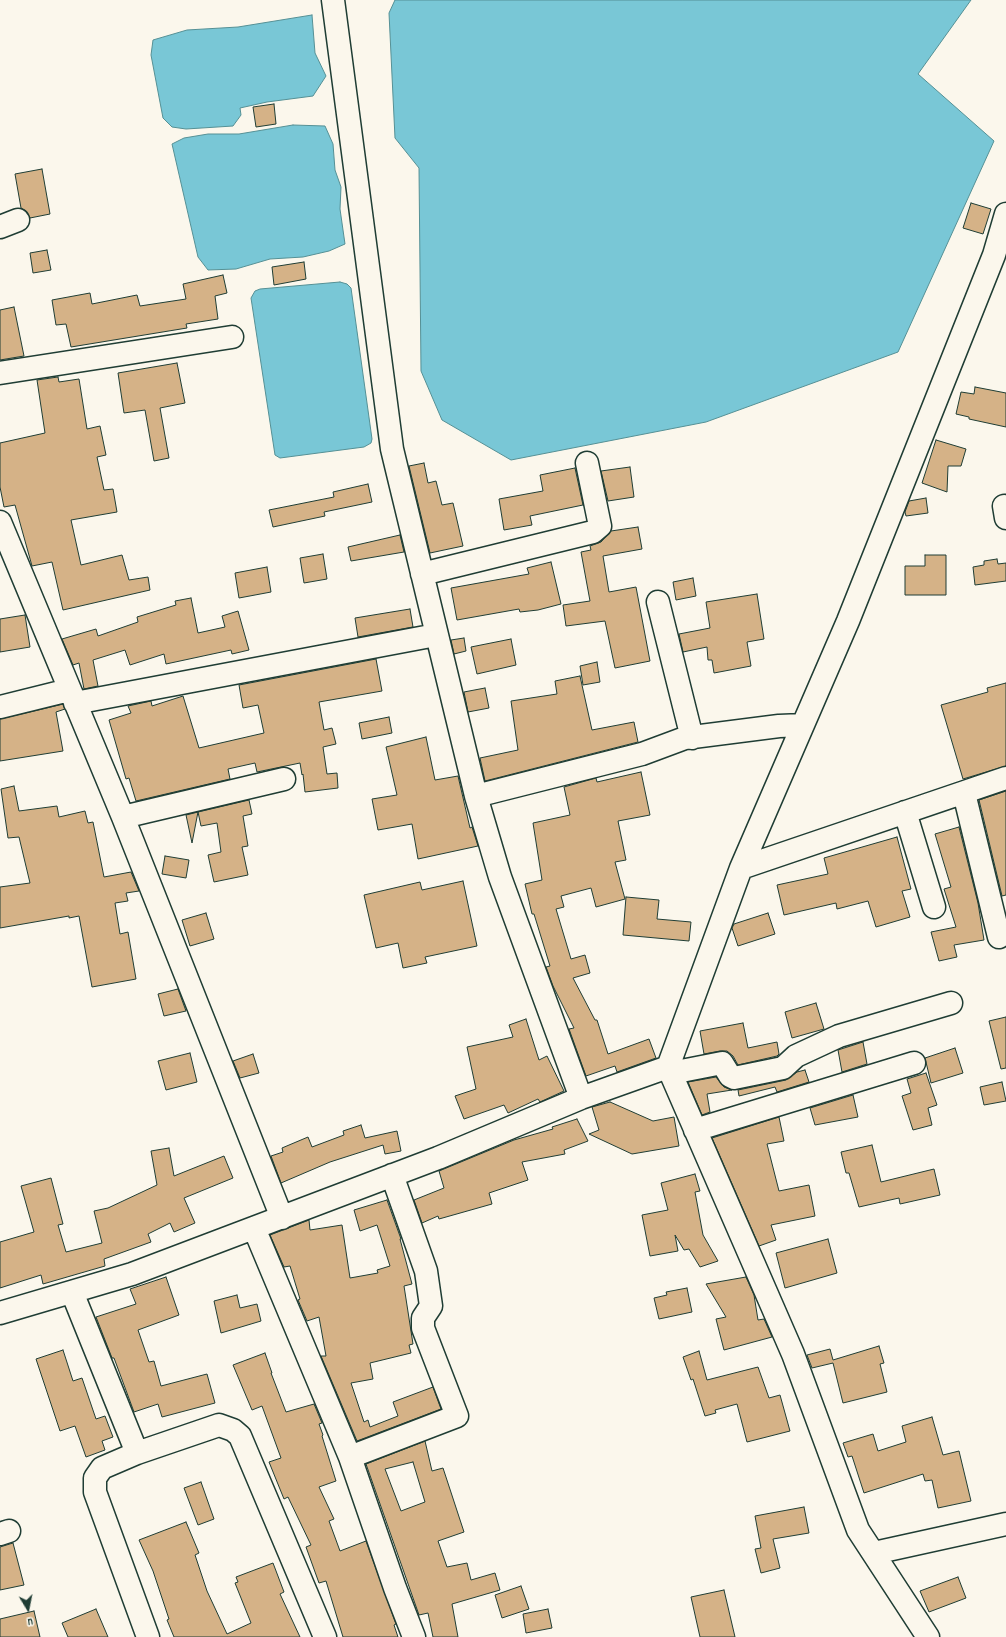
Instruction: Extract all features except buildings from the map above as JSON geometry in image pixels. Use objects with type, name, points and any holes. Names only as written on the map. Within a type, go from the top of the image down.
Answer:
[{"type":"street","points":[[333,0],[392,449],[476,796],[500,877],[581,1098]]},
{"type":"street","points":[[928,1637],[858,1530],[793,1354],[670,1070],[742,868],[848,620],[1000,254],[1006,214]]},
{"type":"street","points":[[0,372],[232,337]]},
{"type":"street","points":[[422,574],[593,532],[600,526],[587,463]]},
{"type":"street","points":[[0,522],[123,817],[282,1218]]},
{"type":"street","points":[[658,602],[692,738]]},
{"type":"street","points":[[0,707],[72,697],[436,635]]},
{"type":"street","points":[[476,796],[642,754],[684,738],[779,726],[803,725]]},
{"type":"street","points":[[742,868],[1006,778]]},
{"type":"street","points":[[123,817],[284,779]]},
{"type":"street","points":[[964,793],[999,937]]},
{"type":"street","points":[[905,812],[934,907]]},
{"type":"street","points":[[0,1313],[132,1274],[392,1175],[581,1098],[670,1070],[722,1063],[730,1076],[734,1078],[783,1068],[796,1056],[839,1036],[951,1003]]},
{"type":"street","points":[[695,1130],[914,1063]]},
{"type":"street","points":[[350,1457],[457,1416],[423,1328],[423,1318],[431,1306],[426,1271],[392,1175]]},
{"type":"street","points":[[254,1228],[350,1457],[395,1588],[414,1637]]},
{"type":"street","points":[[72,1292],[136,1453]]},
{"type":"street","points":[[148,1637],[94,1492],[95,1478],[102,1468],[136,1453],[219,1425],[233,1430],[240,1436],[325,1637]]},
{"type":"street","points":[[874,1553],[1006,1524]]},
{"type":"water","points":[[395,0],[971,0],[918,74],[994,141],[898,352],[706,422],[511,460],[442,420],[421,371],[419,168],[395,138],[389,13]]},
{"type":"water","points":[[312,15],[315,53],[326,76],[313,96],[267,102],[240,108],[241,115],[233,126],[186,129],[172,127],[163,118],[151,55],[153,40],[187,30],[238,27]]},
{"type":"water","points":[[293,125],[325,126],[333,144],[335,170],[341,187],[340,209],[345,244],[329,251],[303,257],[270,259],[236,269],[208,270],[198,257],[172,144],[184,138],[208,134],[239,134]]},
{"type":"water","points":[[340,282],[347,284],[351,288],[372,439],[371,443],[364,447],[280,458],[275,455],[251,298],[255,291],[260,289]]}]
